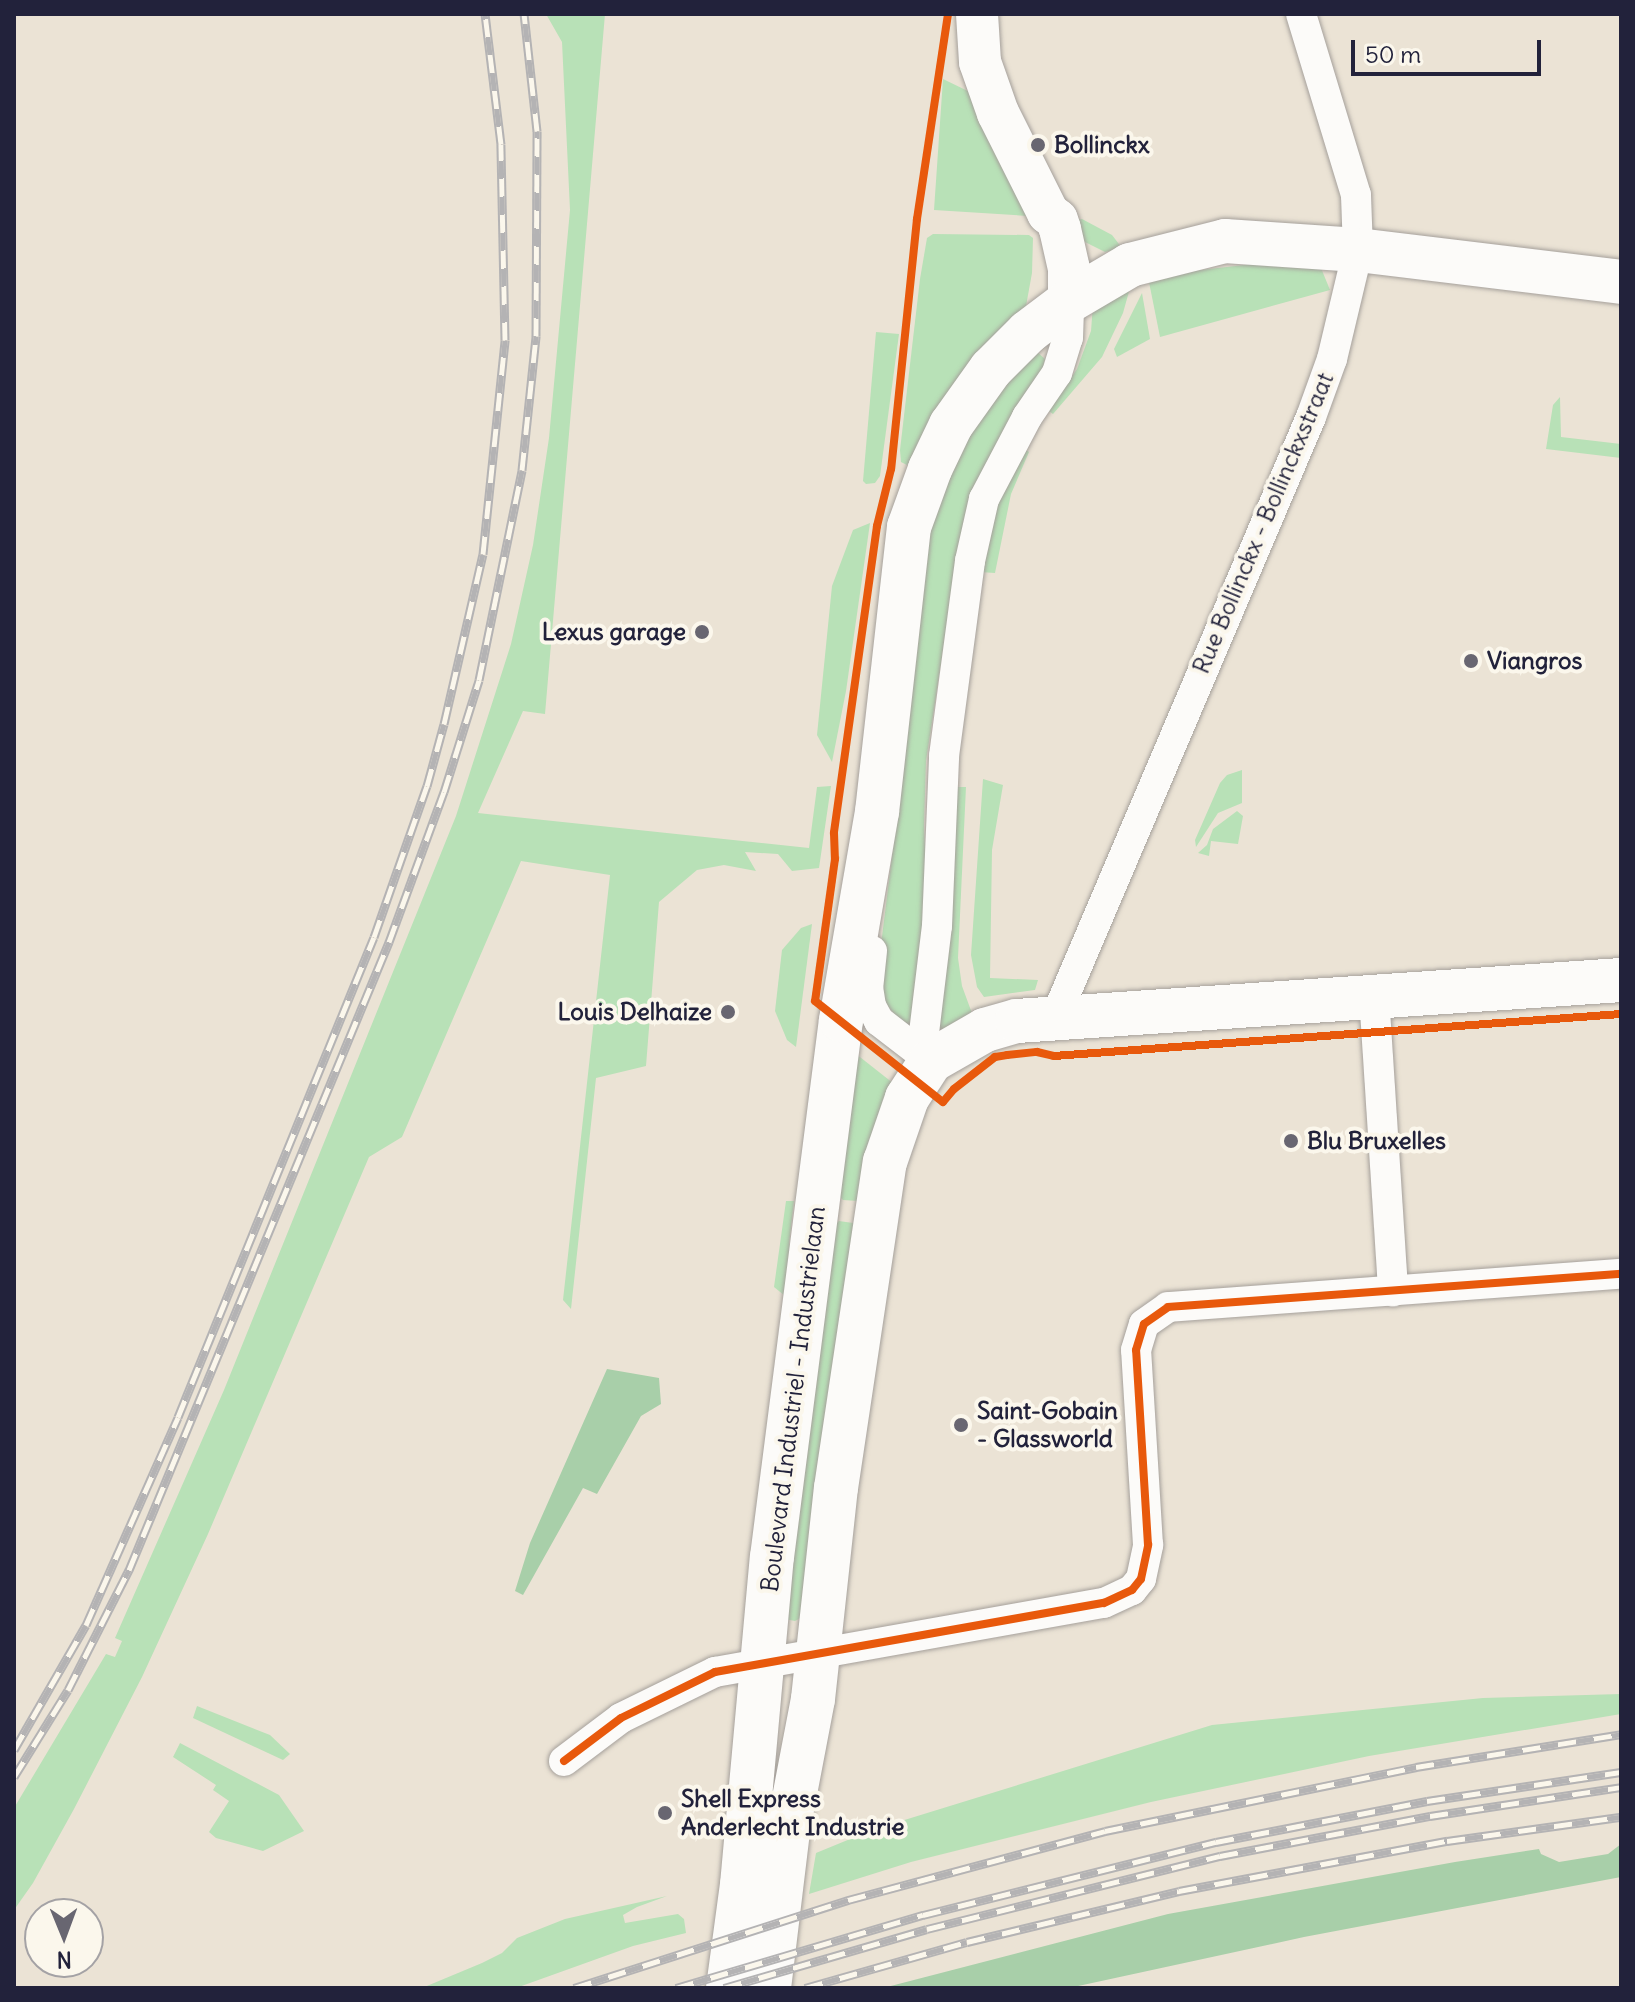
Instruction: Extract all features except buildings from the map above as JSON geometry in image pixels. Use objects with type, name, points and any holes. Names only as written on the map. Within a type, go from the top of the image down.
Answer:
[{"type":"highway","name":"Boulevard Industriel - Industrielaan","points":[[728,1988],[742,1885],[772,1557],[841,1020],[877,812],[909,527],[930,469],[951,425],[991,369],[1028,332],[1069,301],[1130,265],[1225,241],[1358,250],[1621,282]]},
{"type":"highway","points":[[769,1988],[788,1830],[819,1655],[838,1472],[885,1162],[907,1098],[931,1061],[985,1030],[1017,1021],[1056,1016],[1621,980]]},
{"type":"street","points":[[931,1061],[924,1033],[937,926],[944,756],[970,561],[984,499],[1019,430],[1057,373],[1068,338],[1069,301],[1056,228],[998,113],[980,62],[977,14]]},
{"type":"street","name":"Rue Bollinckx - Bollinckxstraat","points":[[1056,1016],[1322,391],[1358,250],[1356,195],[1301,14]]},
{"type":"street","points":[[1028,332],[1043,269],[1042,225],[1056,228],[1087,259],[1130,265]]},
{"type":"street","name":"Boulevard Industriel - Industrielaan","points":[[877,812],[876,923],[868,987],[871,1006],[879,1021],[931,1061]]},
{"type":"street","points":[[1374,995],[1393,1291]]},
{"type":"street","points":[[564,1761],[621,1718],[715,1672],[1120,1598],[1141,1579],[1148,1545],[1136,1350],[1144,1324],[1168,1307],[1621,1274]]},
{"type":"green space","points":[[546,14],[605,14],[545,714],[523,711],[478,813],[809,848],[817,787],[831,786],[819,868],[792,871],[778,854],[745,852],[756,871],[724,865],[697,870],[659,902],[646,1066],[596,1078],[571,1309],[563,1300],[610,875],[521,861],[402,1137],[369,1157],[208,1534],[142,1677],[74,1809],[33,1883],[14,1910],[14,1808],[106,1654],[115,1657],[122,1641],[115,1638],[224,1390],[456,816],[511,644],[533,545],[549,438],[570,210],[562,42]]},
{"type":"green space","points":[[943,79],[974,94],[1001,166],[1028,216],[934,210]]},
{"type":"green space","points":[[1082,219],[1112,235],[1122,248],[1105,252],[1083,241],[1073,221]]},
{"type":"green space","points":[[933,234],[1029,235],[1033,238],[1032,273],[1026,306],[907,465],[901,462],[900,450],[920,279],[927,238]]},
{"type":"green space","points":[[1287,260],[1321,268],[1330,290],[1160,337],[1149,282],[1192,271]]},
{"type":"green space","points":[[1130,288],[1123,313],[1102,357],[1053,414],[1049,411],[1077,369],[1091,331],[1093,304]]},
{"type":"green space","points":[[1142,293],[1150,339],[1117,357],[1114,349]]},
{"type":"green space","points":[[876,332],[899,334],[880,476],[875,483],[866,484],[863,481]]},
{"type":"green space","points":[[1035,350],[1045,359],[1042,371],[958,553],[926,761],[924,826],[928,913],[911,1026],[898,1018],[879,996],[877,977],[894,840],[916,568],[952,453]]},
{"type":"green space","points":[[1560,397],[1561,437],[1621,444],[1621,458],[1546,449],[1553,405]]},
{"type":"green space","points":[[1023,448],[1029,452],[1011,494],[995,573],[980,572],[993,514]]},
{"type":"green space","points":[[870,523],[846,691],[832,762],[817,735],[832,586],[853,530]]},
{"type":"green space","points":[[1242,770],[1242,803],[1218,813],[1196,847],[1195,840],[1220,783],[1227,775]]},
{"type":"green space","points":[[983,779],[1003,785],[992,850],[990,978],[1038,980],[1035,990],[984,997],[977,987],[971,955]]},
{"type":"green space","points":[[953,787],[966,787],[958,958],[962,986],[973,1016],[943,1030],[937,1026]]},
{"type":"green space","points":[[1237,811],[1243,816],[1238,844],[1211,841],[1209,856],[1198,853],[1207,845],[1213,829]]},
{"type":"green space","points":[[812,924],[796,1047],[787,1040],[775,1011],[782,950],[801,928]]},
{"type":"green space","points":[[851,1050],[898,1087],[858,1201],[843,1200],[835,1192]]},
{"type":"green space","points":[[786,1201],[794,1201],[789,1244],[796,1257],[790,1300],[774,1287]]},
{"type":"green space","points":[[839,1221],[853,1223],[861,1232],[810,1613],[795,1621],[785,1619],[829,1229]]},
{"type":"green space","points":[[607,1369],[659,1378],[661,1404],[641,1416],[597,1494],[583,1488],[523,1595],[515,1591],[530,1543]]},
{"type":"green space","points":[[1621,1694],[1621,1714],[1369,1756],[1151,1802],[911,1862],[809,1894],[816,1853],[872,1830],[1212,1725],[1483,1698]]},
{"type":"green space","points":[[197,1706],[270,1735],[290,1754],[283,1760],[193,1718]]},
{"type":"green space","points":[[180,1743],[279,1795],[304,1831],[263,1851],[216,1838],[209,1832],[229,1801],[213,1790],[216,1785],[173,1757]]},
{"type":"green space","points":[[1621,1844],[1621,1877],[1304,1937],[1069,1988],[883,1988],[1168,1914],[1539,1849],[1541,1854],[1559,1862],[1608,1854]]},
{"type":"green space","points":[[667,1896],[623,1915],[625,1923],[678,1914],[684,1919],[686,1933],[633,1946],[516,1988],[422,1988],[502,1953],[517,1938],[565,1919]]},
{"type":"railway","points":[[14,1750],[86,1625],[178,1417],[374,937],[427,786],[444,724],[483,554],[505,340],[501,144],[485,14]]},
{"type":"railway","points":[[14,1777],[68,1690],[129,1570],[389,942],[444,792],[479,680],[522,470],[536,336],[537,131],[524,14]]},
{"type":"railway","points":[[574,1988],[848,1900],[1105,1831],[1416,1767],[1621,1734]]},
{"type":"railway","points":[[676,1988],[923,1915],[1216,1842],[1427,1801],[1621,1772]]},
{"type":"railway","points":[[724,1988],[927,1929],[1220,1856],[1430,1816],[1621,1787]]},
{"type":"railway","points":[[805,1988],[967,1942],[1179,1891],[1447,1841],[1621,1817]]},
{"type":"cycle path","points":[[948,14],[917,219],[891,469],[877,526],[834,833],[835,859],[815,1001],[943,1102],[954,1089],[995,1057],[1007,1055],[1037,1052],[1054,1056],[1621,1014]]},
{"type":"cycle path","points":[[564,1761],[621,1718],[715,1672],[1104,1603],[1132,1590],[1141,1579],[1148,1545],[1136,1350],[1144,1324],[1168,1307],[1621,1274]]},
{"type":"place","name":"Bollinckx","points":[[1038,145]]},
{"type":"place","name":"Lexus garage","points":[[702,632]]},
{"type":"place","name":"Viangros","points":[[1471,661]]},
{"type":"place","name":"Louis Delhaize","points":[[728,1012]]},
{"type":"place","name":"Blu Bruxelles","points":[[1291,1141]]},
{"type":"place","name":"Saint-Gobain - Glassworld","points":[[961,1425]]},
{"type":"place","name":"Shell Express Anderlecht Industrie","points":[[665,1813]]}]
